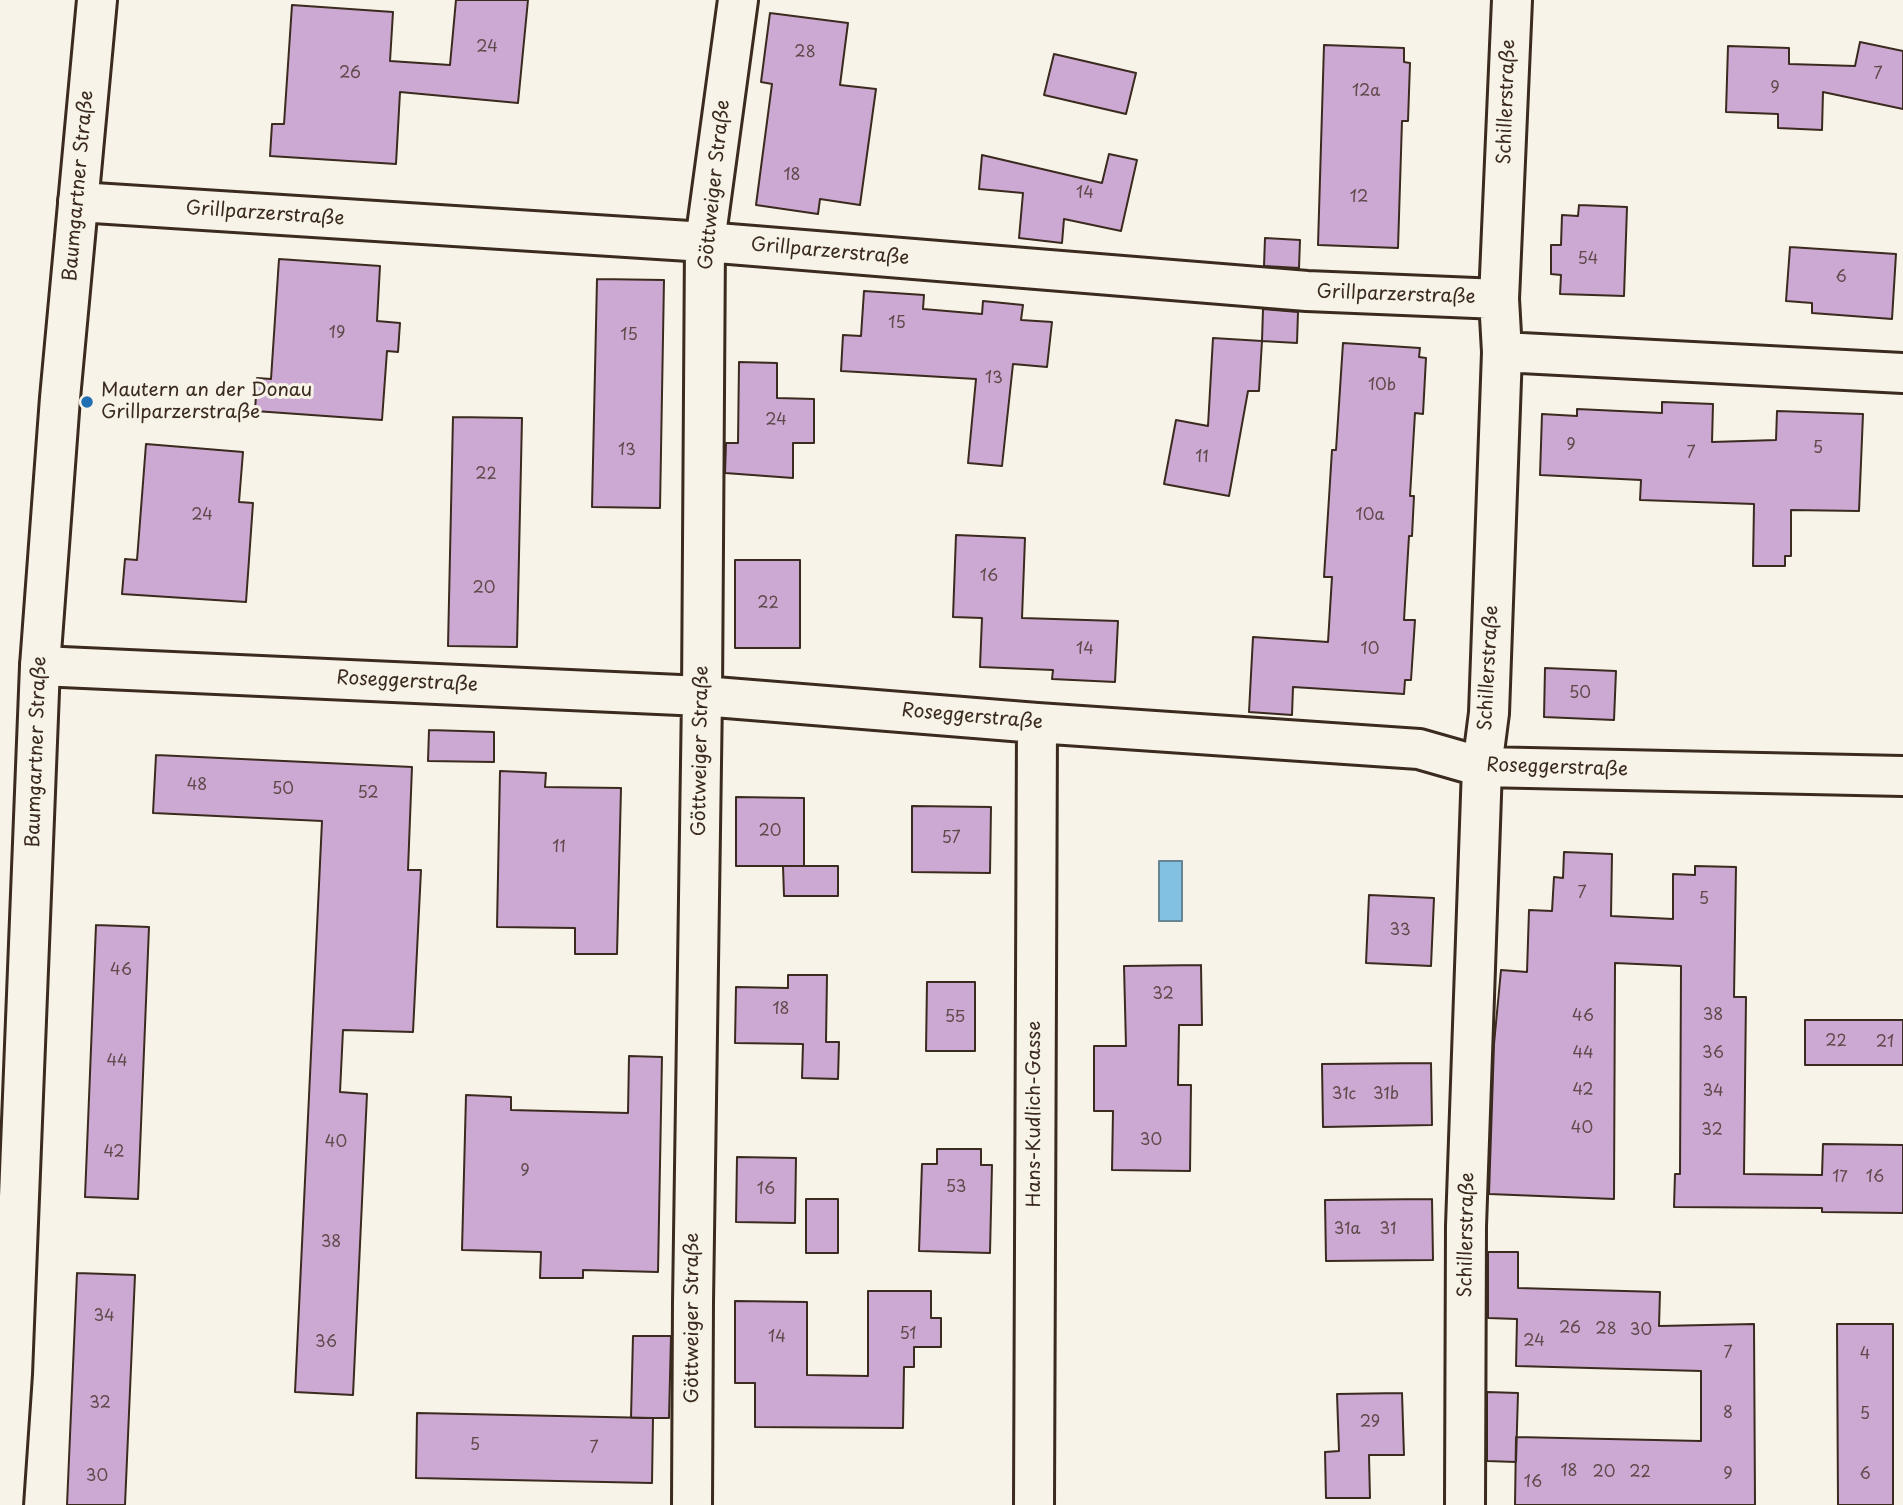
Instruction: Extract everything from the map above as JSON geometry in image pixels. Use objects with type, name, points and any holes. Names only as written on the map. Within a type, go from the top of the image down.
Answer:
[{"type":"street","name":"Baumgartner Straße","points":[[3,1505],[12,1374],[40,666],[60,398],[97,0]]},
{"type":"street","name":"Göttweiger Straße","points":[[692,1505],[705,242],[738,0]]},
{"type":"street","name":"Schillerstraße","points":[[1465,1505],[1466,1226],[1482,767],[1489,713],[1502,352],[1499,299],[1512,0]]},
{"type":"street","name":"Grillparzerstraße","points":[[78,202],[705,242],[1307,291],[1499,299]]},
{"type":"street","points":[[1502,352],[1903,373]]},
{"type":"street","name":"Roseggerstraße","points":[[40,666],[702,696],[1037,723],[1419,749],[1482,767],[1903,776]]},
{"type":"street","name":"Hans-Kudlich-Gasse","points":[[1034,1505],[1037,723]]},
{"type":"water","points":[[1159,861],[1182,861],[1182,921],[1159,921]]},
{"type":"building","points":[[456,0],[528,0],[518,103],[400,92],[396,164],[270,156],[272,124],[284,124],[292,5],[393,12],[390,61],[450,65]]},
{"type":"building","points":[[770,13],[848,23],[840,85],[876,89],[860,205],[820,199],[818,214],[756,205],[772,84],[761,82]]},
{"type":"building","points":[[1860,42],[1903,51],[1903,109],[1823,92],[1822,130],[1778,128],[1778,114],[1726,112],[1728,46],[1789,48],[1789,64],[1855,66]]},
{"type":"building","points":[[1324,45],[1404,48],[1404,62],[1410,63],[1408,121],[1402,121],[1398,248],[1318,245]]},
{"type":"building","points":[[1054,54],[1136,73],[1126,114],[1044,95]]},
{"type":"building","points":[[1109,154],[1137,160],[1121,231],[1064,219],[1062,243],[1019,238],[1023,193],[979,189],[982,155],[1102,183]]},
{"type":"building","points":[[1579,205],[1627,207],[1624,296],[1560,294],[1561,275],[1551,274],[1551,245],[1561,245],[1562,215],[1578,216]]},
{"type":"building","points":[[1265,238],[1300,240],[1299,268],[1264,266]]},
{"type":"building","points":[[1790,247],[1896,254],[1892,319],[1812,313],[1812,303],[1786,301]]},
{"type":"building","points":[[279,259],[380,266],[377,321],[400,323],[398,352],[387,351],[382,420],[255,411],[257,378],[271,379]]},
{"type":"building","points":[[597,279],[664,280],[660,508],[592,507]]},
{"type":"building","points":[[864,291],[924,295],[923,309],[982,314],[983,301],[1023,305],[1021,320],[1052,322],[1047,367],[1013,364],[1002,466],[968,463],[976,379],[841,371],[843,335],[861,336]]},
{"type":"building","points":[[1263,309],[1298,312],[1297,343],[1262,341]]},
{"type":"building","points":[[1213,338],[1262,341],[1259,391],[1248,391],[1229,496],[1164,484],[1176,420],[1208,426]]},
{"type":"building","points":[[1343,343],[1420,348],[1419,357],[1426,358],[1423,414],[1415,413],[1410,496],[1414,496],[1412,536],[1409,536],[1404,620],[1415,620],[1411,680],[1405,680],[1404,694],[1293,687],[1292,715],[1249,712],[1253,637],[1328,642],[1332,577],[1324,577],[1332,450],[1336,450]]},
{"type":"building","points":[[739,362],[777,363],[777,398],[814,399],[814,443],[793,443],[793,478],[725,473],[726,443],[738,443]]},
{"type":"building","points":[[1662,402],[1713,404],[1712,442],[1776,440],[1777,411],[1863,414],[1859,511],[1791,510],[1791,556],[1785,556],[1785,566],[1753,566],[1754,504],[1640,500],[1641,480],[1540,475],[1542,414],[1577,416],[1577,409],[1662,413]]},
{"type":"building","points":[[453,417],[522,418],[517,647],[448,646]]},
{"type":"building","points":[[146,444],[243,452],[239,502],[253,503],[246,602],[122,594],[125,559],[137,560]]},
{"type":"building","points":[[956,535],[1025,538],[1022,618],[1118,621],[1115,682],[1052,679],[1053,670],[980,667],[982,618],[953,617]]},
{"type":"building","points":[[735,560],[800,560],[800,648],[735,648]]},
{"type":"building","points":[[1545,668],[1616,671],[1614,720],[1544,717]]},
{"type":"building","points":[[429,730],[494,732],[494,762],[428,761]]},
{"type":"building","points":[[156,755],[412,767],[408,870],[421,870],[413,1032],[343,1030],[340,1092],[367,1094],[353,1395],[295,1392],[322,821],[153,813]]},
{"type":"building","points":[[500,771],[546,773],[545,787],[621,788],[617,954],[575,954],[575,928],[497,927]]},
{"type":"building","points":[[736,797],[804,798],[804,866],[736,866]]},
{"type":"building","points":[[912,806],[991,807],[990,873],[912,872]]},
{"type":"building","points":[[1564,852],[1612,854],[1611,916],[1673,919],[1673,874],[1695,875],[1695,866],[1736,867],[1734,997],[1746,997],[1744,1174],[1822,1175],[1823,1144],[1903,1145],[1903,1213],[1822,1212],[1822,1208],[1674,1207],[1675,1174],[1680,1174],[1681,966],[1615,963],[1614,1199],[1489,1194],[1494,1044],[1501,970],[1527,972],[1529,910],[1552,911],[1554,877],[1563,878]]},
{"type":"building","points":[[783,866],[838,866],[838,896],[784,896]]},
{"type":"building","points":[[1369,895],[1434,898],[1431,966],[1366,963]]},
{"type":"building","points":[[96,925],[149,927],[138,1199],[85,1197]]},
{"type":"building","points":[[1201,965],[1202,1025],[1179,1025],[1178,1085],[1191,1085],[1190,1171],[1112,1170],[1113,1111],[1094,1111],[1094,1046],[1126,1046],[1124,966]]},
{"type":"building","points":[[788,975],[827,975],[826,1042],[839,1042],[838,1079],[802,1078],[803,1044],[735,1043],[736,987],[788,988]]},
{"type":"building","points":[[927,982],[975,982],[975,1051],[926,1051]]},
{"type":"building","points":[[1805,1020],[1903,1020],[1903,1065],[1805,1065]]},
{"type":"building","points":[[629,1056],[662,1057],[658,1272],[583,1270],[583,1278],[540,1278],[541,1252],[462,1250],[466,1095],[511,1097],[511,1110],[628,1113]]},
{"type":"building","points":[[1431,1063],[1432,1125],[1323,1127],[1322,1064]]},
{"type":"building","points":[[937,1149],[981,1149],[981,1165],[992,1165],[990,1253],[919,1251],[922,1164],[937,1164]]},
{"type":"building","points":[[737,1157],[796,1158],[795,1223],[736,1222]]},
{"type":"building","points":[[806,1199],[838,1199],[838,1253],[806,1253]]},
{"type":"building","points":[[1432,1199],[1433,1260],[1326,1261],[1325,1200]]},
{"type":"building","points":[[1488,1252],[1518,1252],[1518,1288],[1660,1292],[1659,1326],[1754,1324],[1755,1505],[1515,1505],[1516,1437],[1701,1441],[1701,1371],[1516,1366],[1517,1319],[1488,1318]]},
{"type":"building","points":[[77,1273],[135,1275],[125,1505],[67,1505]]},
{"type":"building","points":[[868,1291],[931,1291],[931,1318],[941,1318],[941,1347],[914,1347],[914,1367],[904,1367],[903,1428],[755,1427],[755,1383],[735,1383],[735,1301],[807,1302],[807,1375],[868,1376]]},
{"type":"building","points":[[1837,1324],[1893,1324],[1893,1505],[1838,1505]]},
{"type":"building","points":[[633,1336],[671,1336],[669,1418],[631,1418]]},
{"type":"building","points":[[1487,1392],[1518,1393],[1516,1462],[1487,1461]]},
{"type":"building","points":[[1402,1393],[1404,1455],[1369,1455],[1370,1498],[1326,1498],[1325,1452],[1339,1451],[1337,1394]]},
{"type":"building","points":[[417,1413],[653,1418],[652,1483],[416,1478]]},
{"type":"place","name":"Mautern an der Donau Grillparzerstraße","points":[[87,402]]}]
